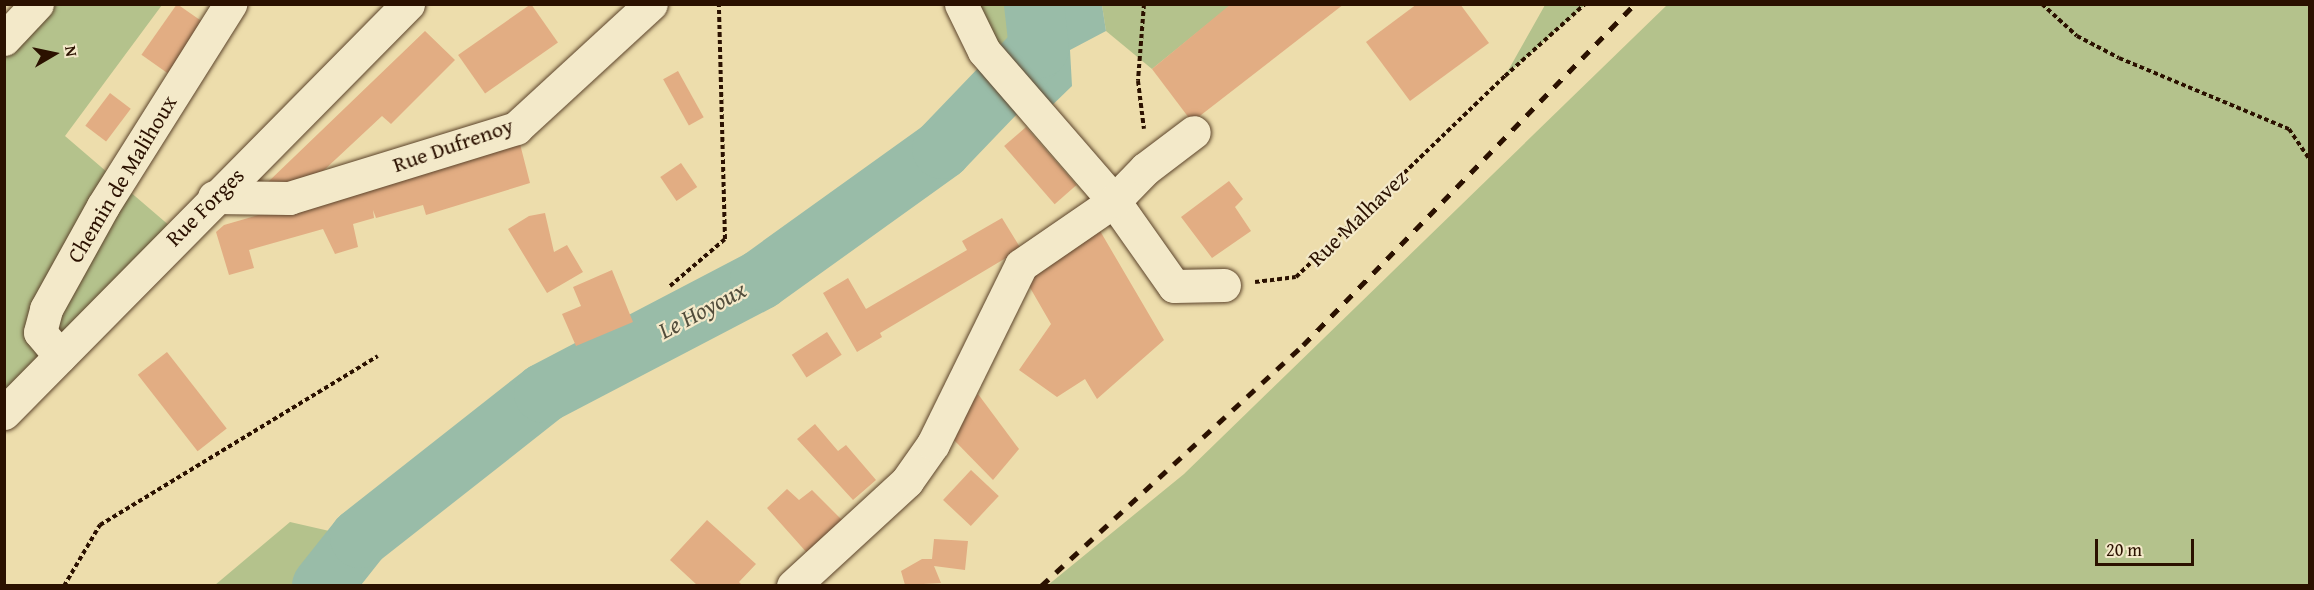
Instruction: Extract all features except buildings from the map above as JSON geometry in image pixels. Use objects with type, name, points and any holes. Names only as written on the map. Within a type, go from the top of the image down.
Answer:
[{"type":"street","points":[[4,39],[37,4]]},
{"type":"street","name":"Chemin de Malihoux","points":[[60,356],[40,332],[46,309],[103,206],[230,4]]},
{"type":"street","name":"Rue Forges","points":[[4,413],[214,197],[408,4]]},
{"type":"street","name":"Rue Dufrenoy","points":[[214,197],[289,198],[516,128],[651,4]]},
{"type":"street","points":[[961,4],[984,51],[1114,201],[1174,286],[1224,285]]},
{"type":"street","points":[[793,585],[907,481],[933,444],[1021,266],[1114,201],[1145,169],[1194,132]]},
{"type":"path","points":[[670,286],[725,239],[719,4]]},
{"type":"path","points":[[1144,4],[1138,81],[1146,138],[1145,169]]},
{"type":"path","name":"Rue Malhavez","points":[[1224,285],[1296,277],[1505,76],[1585,4]]},
{"type":"path","points":[[2042,4],[2077,36],[2119,58],[2289,129],[2310,160]]},
{"type":"path","points":[[64,585],[100,525],[378,356]]},
{"type":"green space","points":[[37,5],[162,5],[65,136],[178,233],[4,413],[4,39]]},
{"type":"green space","points":[[961,5],[1019,5],[1027,39],[984,51]]},
{"type":"green space","points":[[1102,5],[1231,5],[1152,69],[1106,31]]},
{"type":"green space","points":[[1545,5],[1585,5],[1505,76]]},
{"type":"green space","points":[[1667,5],[2309,5],[2309,585],[1048,585],[1184,474]]},
{"type":"green space","points":[[290,522],[360,538],[322,585],[215,585]]},
{"type":"shaded area","points":[[1019,5],[1102,5],[1106,31],[1070,50],[1072,86],[1040,117],[984,51],[1027,39]]},
{"type":"waterway","name":"Le Hoyoux","points":[[322,586],[360,538],[544,393],[760,280],[942,149],[1039,48],[1034,4]]},
{"type":"railway","points":[[1041,586],[1303,345],[1635,4]]}]
